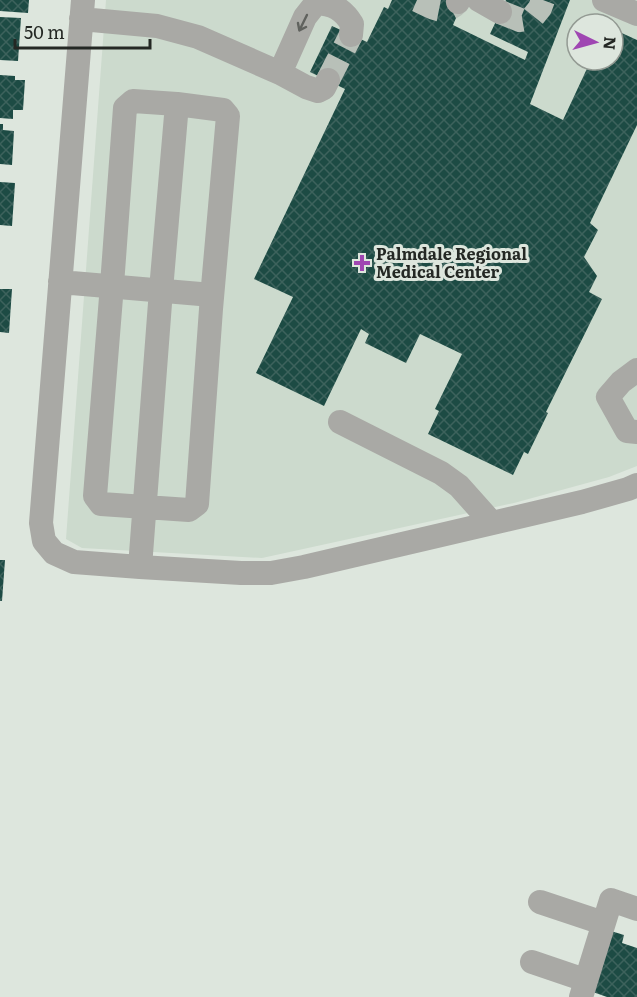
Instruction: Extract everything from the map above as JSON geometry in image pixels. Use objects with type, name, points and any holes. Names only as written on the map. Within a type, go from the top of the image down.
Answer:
[{"type":"street","points":[[604,0],[637,15]]},
{"type":"street","points":[[465,1],[500,12]]},
{"type":"street","points":[[280,73],[305,17],[315,3],[329,4],[346,14],[352,24],[351,35]]},
{"type":"street","points":[[328,80],[324,88],[318,91],[198,37],[82,10],[41,523],[44,541],[54,553],[74,562],[270,573],[582,502],[637,485]]},
{"type":"street","points":[[133,101],[177,104],[223,110],[228,116],[197,504],[189,510],[101,504],[95,496],[125,108],[133,101]]},
{"type":"street","points":[[140,567],[177,104]]},
{"type":"street","points":[[60,282],[212,294]]},
{"type":"street","points":[[637,370],[621,382],[608,397],[627,431],[637,432]]},
{"type":"street","points":[[340,422],[441,473],[459,486],[492,523]]},
{"type":"street","points":[[532,962],[583,988],[611,900],[637,909]]},
{"type":"street","points":[[540,902],[603,923]]},
{"type":"shaded area","name":"Palmdale Regional Medical Center","points":[[106,0],[637,0],[637,466],[609,477],[514,503],[262,558],[82,548],[66,539]]},
{"type":"building","points":[[0,0],[29,0],[28,13],[0,11]]},
{"type":"building","name":"Palmdale Regional Medical Center","points":[[392,0],[454,0],[462,4],[453,25],[525,60],[528,52],[490,34],[506,0],[570,0],[530,104],[563,120],[585,72],[625,72],[625,34],[637,40],[637,125],[590,223],[598,230],[584,257],[597,276],[589,292],[602,299],[546,412],[548,413],[528,454],[524,452],[513,475],[428,434],[439,411],[435,409],[462,354],[420,334],[406,363],[365,343],[369,334],[361,329],[324,406],[256,373],[293,297],[254,279],[345,89],[310,72],[332,26],[367,42],[384,7],[388,9]]},
{"type":"building","points":[[0,17],[21,18],[18,61],[0,60]]},
{"type":"building","points":[[0,75],[15,76],[15,80],[25,80],[23,110],[13,110],[13,119],[0,118]]},
{"type":"building","points":[[0,124],[3,124],[3,130],[14,131],[12,165],[0,164]]},
{"type":"building","points":[[0,182],[15,183],[12,226],[0,225]]},
{"type":"building","points":[[0,289],[12,289],[9,333],[0,332]]},
{"type":"building","points":[[0,560],[5,560],[2,601],[0,601]]},
{"type":"building","points":[[611,931],[624,935],[622,943],[637,948],[637,997],[607,997],[590,991]]},
{"type":"tunnel","points":[[417,0],[443,10],[453,7],[458,2]]},
{"type":"tunnel","points":[[500,12],[520,20],[532,18],[543,0]]},
{"type":"tunnel","points":[[328,80],[351,35]]},
{"type":"place","name":"Palmdale Regional Medical Center","points":[[362,263]]}]
